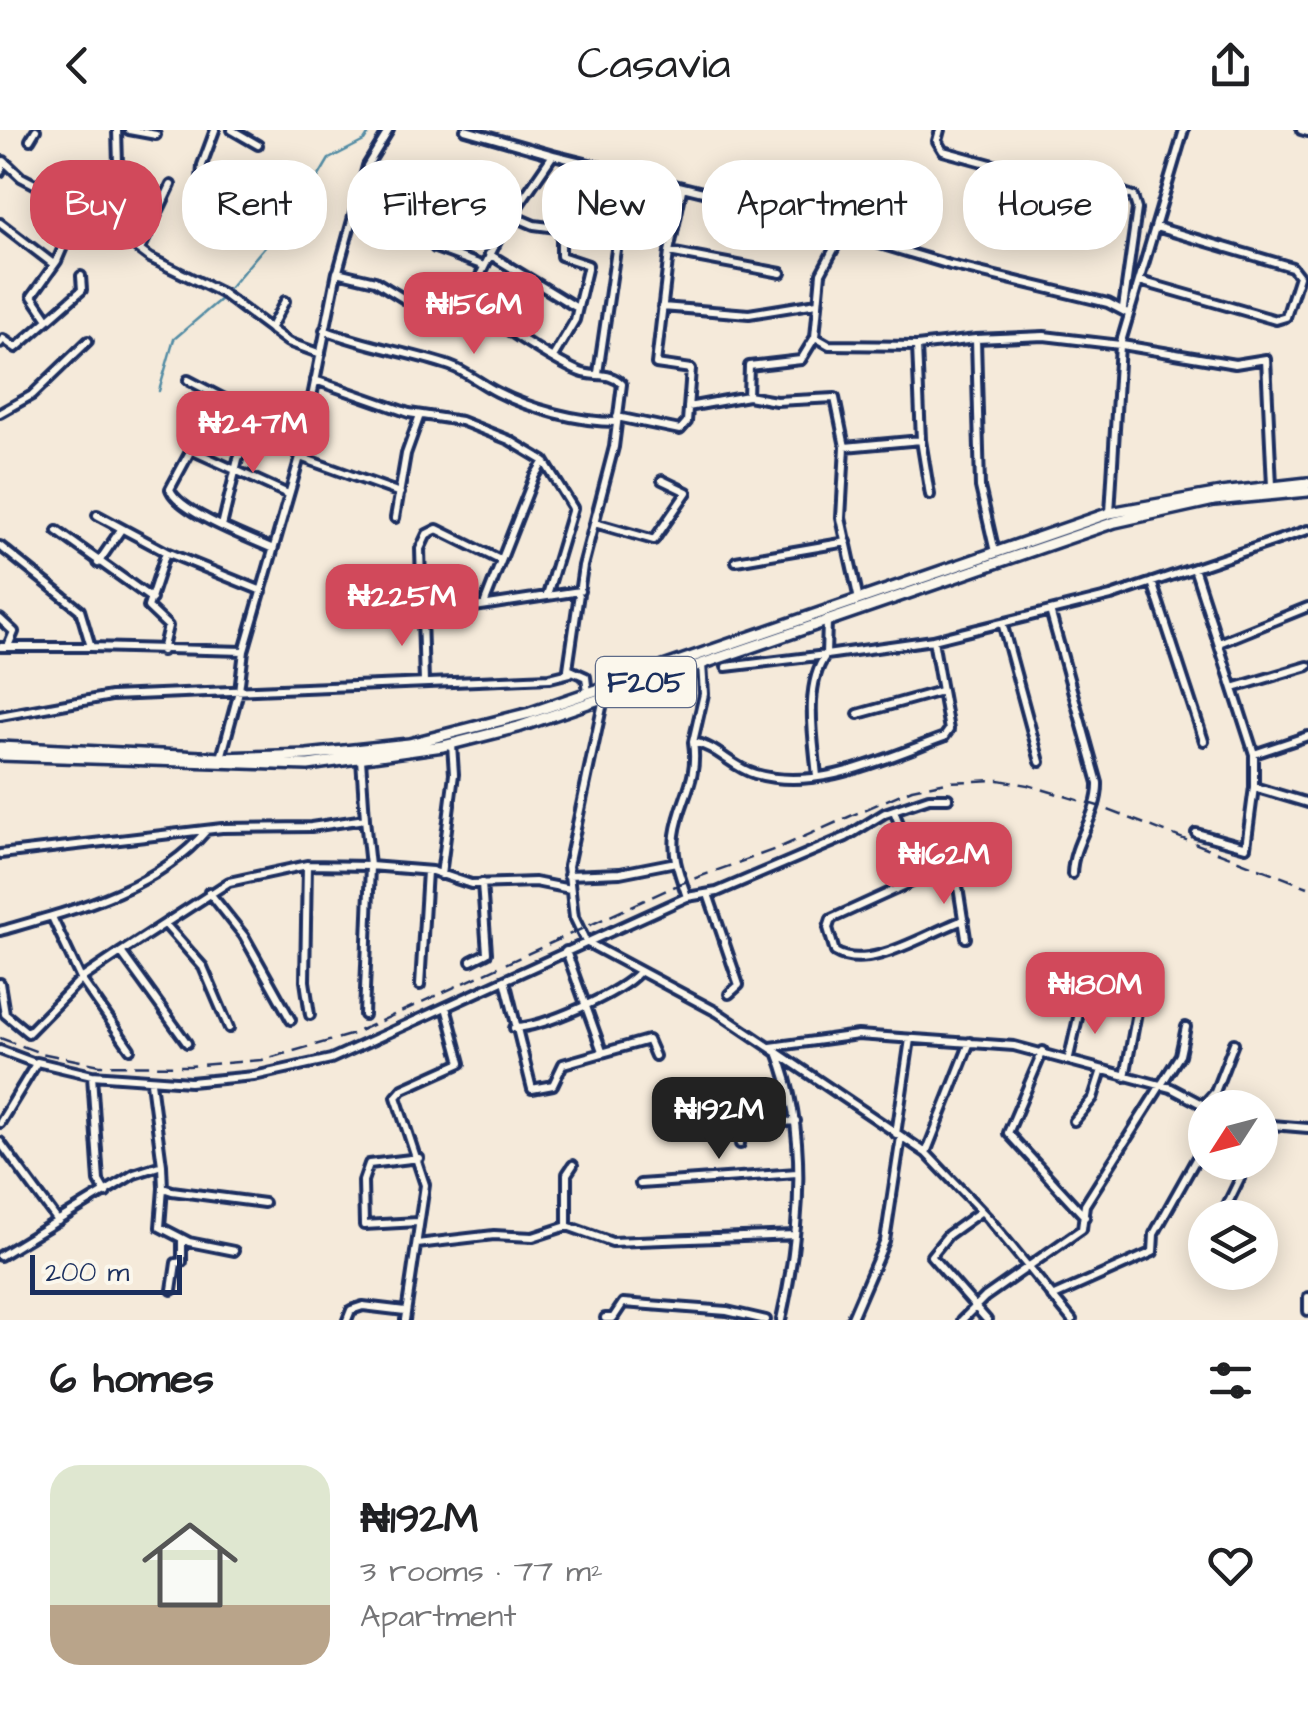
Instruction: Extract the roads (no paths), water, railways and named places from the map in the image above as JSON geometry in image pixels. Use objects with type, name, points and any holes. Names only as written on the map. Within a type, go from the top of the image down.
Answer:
[{"type":"main road","name":"F205","points":[[0,755],[361,759],[452,743],[604,698],[826,622],[880,597],[1110,513],[1308,483]]},
{"type":"main road","name":"F205","points":[[0,747],[307,760],[408,744],[588,693],[859,600],[880,597],[1124,520],[1214,500],[1308,491]]},
{"type":"street","points":[[30,140],[36,130]]},
{"type":"street","points":[[130,130],[156,135]]},
{"type":"street","points":[[204,160],[215,130]]},
{"type":"street","points":[[232,130],[258,145]]},
{"type":"street","points":[[371,160],[389,130]]},
{"type":"street","points":[[465,130],[571,160]]},
{"type":"street","points":[[940,130],[937,141],[943,152],[1042,178],[1076,176],[1133,196],[1138,209],[1121,345],[1110,513]]},
{"type":"street","points":[[1126,311],[1140,282],[1184,130]]},
{"type":"street","points":[[118,131],[118,160]]},
{"type":"street","points":[[522,203],[553,155]]},
{"type":"street","points":[[2,159],[30,182]]},
{"type":"street","points":[[0,172],[2,159]]},
{"type":"street","points":[[162,204],[171,185]]},
{"type":"street","points":[[682,190],[702,196]]},
{"type":"street","points":[[0,222],[52,263]]},
{"type":"street","points":[[1156,227],[1308,271]]},
{"type":"street","points":[[220,758],[271,548],[300,457],[323,330],[347,237]]},
{"type":"street","points":[[48,318],[32,296],[59,250]]},
{"type":"street","points":[[140,250],[222,292],[297,347],[321,354]]},
{"type":"street","points":[[440,250],[484,266]]},
{"type":"street","points":[[337,272],[374,281],[414,306],[454,316],[468,300],[492,250]]},
{"type":"street","points":[[554,358],[575,320],[574,306],[588,262],[561,256],[561,250]]},
{"type":"street","points":[[598,374],[616,250]]},
{"type":"street","points":[[323,330],[383,351],[454,368],[499,394],[588,422],[616,420],[680,430],[687,422],[692,369],[656,364],[670,250]]},
{"type":"street","points":[[679,250],[780,273]]},
{"type":"street","points":[[748,396],[749,366],[801,360],[816,337],[821,273],[833,250]]},
{"type":"street","points":[[901,250],[1126,311]]},
{"type":"street","points":[[490,254],[574,306]]},
{"type":"street","points":[[1140,282],[1276,320],[1286,317],[1298,270]]},
{"type":"street","points":[[1,339],[16,348],[82,290],[81,276]]},
{"type":"street","points":[[270,329],[284,300]]},
{"type":"street","points":[[468,300],[554,358],[578,371],[622,384],[598,524],[580,591],[570,673]]},
{"type":"street","points":[[662,307],[749,314],[818,302]]},
{"type":"street","points":[[816,337],[829,345],[916,346],[1044,336],[1235,364],[1266,359],[1272,486]]},
{"type":"street","points":[[976,339],[980,487],[995,553]]},
{"type":"street","points":[[0,413],[32,395],[88,341]]},
{"type":"street","points":[[916,346],[921,440],[930,495]]},
{"type":"street","points":[[188,380],[257,416],[235,473],[222,526]]},
{"type":"street","points":[[315,380],[420,416],[461,421],[544,461],[573,508],[547,594]]},
{"type":"street","points":[[688,407],[748,396],[776,400],[836,398],[845,447],[840,512],[859,600]]},
{"type":"street","points":[[395,518],[420,416]]},
{"type":"street","points":[[845,447],[921,440]]},
{"type":"street","points":[[271,548],[174,498],[170,488],[191,450],[288,494]]},
{"type":"street","points":[[300,457],[400,493]]},
{"type":"street","points":[[484,602],[544,461]]},
{"type":"street","points":[[598,524],[654,540],[687,492],[662,480]]},
{"type":"street","points":[[96,514],[166,552],[262,592]]},
{"type":"street","points":[[98,563],[120,530]]},
{"type":"street","points":[[424,684],[420,549],[430,530],[452,536],[500,560]]},
{"type":"street","points":[[726,666],[933,640],[1003,626],[1052,614],[1308,530]]},
{"type":"street","points":[[56,532],[152,598]]},
{"type":"street","points":[[736,561],[847,542]]},
{"type":"street","points":[[0,546],[80,610],[91,647]]},
{"type":"street","points":[[162,651],[168,626],[148,610],[166,552]]},
{"type":"street","points":[[1194,568],[1254,754],[1246,847],[1196,832]]},
{"type":"street","points":[[1152,582],[1204,741]]},
{"type":"street","points":[[422,615],[484,602],[506,604],[580,591]]},
{"type":"street","points":[[1219,642],[1308,607]]},
{"type":"street","points":[[1052,614],[1098,783],[1098,806],[1072,860],[1072,874]]},
{"type":"street","points":[[0,619],[14,632],[4,646]]},
{"type":"street","points":[[817,777],[814,695],[819,664],[826,655],[826,622]]},
{"type":"street","points":[[1003,626],[1040,762]]},
{"type":"street","points":[[693,742],[706,744],[747,772],[774,779],[817,777],[862,767],[944,738],[949,730],[933,640]]},
{"type":"street","points":[[4,646],[244,651]]},
{"type":"street","points":[[687,897],[676,862],[675,835],[696,774],[693,742],[704,694],[702,662]]},
{"type":"street","points":[[1233,688],[1308,666]]},
{"type":"street","points":[[0,716],[110,696],[550,678],[570,673],[586,678],[588,693]]},
{"type":"street","points":[[858,714],[941,691]]},
{"type":"street","points":[[604,698],[568,876],[574,917],[586,942],[689,996],[926,1152],[1072,1320]]},
{"type":"street","points":[[1254,754],[1308,736]]},
{"type":"street","points":[[441,876],[454,774],[452,743]]},
{"type":"street","points":[[361,759],[370,866],[364,1015]]},
{"type":"street","points":[[1254,788],[1308,803]]},
{"type":"street","points":[[0,1050],[35,1063],[92,1075],[152,1082],[243,1078],[331,1059],[687,897],[708,894],[835,842],[894,810],[929,798],[948,798]]},
{"type":"street","points":[[894,810],[920,878]]},
{"type":"street","points":[[0,854],[25,848],[93,847],[206,830],[310,827],[365,819]]},
{"type":"street","points":[[0,930],[52,917],[130,886],[187,850],[206,830]]},
{"type":"street","points":[[568,876],[620,873],[676,862]]},
{"type":"street","points":[[0,983],[5,1014],[28,1033],[81,979],[209,892],[229,882],[306,864],[427,871],[482,883],[534,882],[570,889]]},
{"type":"street","points":[[306,864],[305,982],[310,1014]]},
{"type":"street","points":[[420,985],[427,871]]},
{"type":"street","points":[[964,920],[874,958],[845,958],[835,952],[828,928],[831,919],[920,878],[955,872],[964,920],[966,938]]},
{"type":"street","points":[[471,961],[487,953],[482,883]]},
{"type":"street","points":[[209,892],[244,936],[292,1020]]},
{"type":"street","points":[[708,894],[739,985],[729,994]]},
{"type":"street","points":[[52,917],[81,979],[130,1048]]},
{"type":"street","points":[[165,924],[203,968],[229,1028]]},
{"type":"street","points":[[566,951],[602,1052]]},
{"type":"street","points":[[122,952],[186,1044]]},
{"type":"street","points":[[514,1028],[539,1024],[619,989],[638,972]]},
{"type":"street","points":[[504,980],[532,1089],[553,1085],[563,1064],[644,1039],[651,1043],[655,1056]]},
{"type":"street","points":[[405,1320],[425,1185],[396,1097],[403,1089],[462,1063],[446,1007]]},
{"type":"street","points":[[1069,1057],[1080,1008]]},
{"type":"street","points":[[1125,1078],[1137,1012]]},
{"type":"street","points":[[962,1320],[1082,1230],[1085,1205],[1180,1055],[1186,1027]]},
{"type":"street","points":[[774,1049],[858,1034],[970,1041],[1069,1057],[1188,1098]]},
{"type":"street","points":[[851,1320],[884,1241],[910,1039]]},
{"type":"street","points":[[926,1152],[970,1041]]},
{"type":"street","points":[[1217,1090],[1234,1043]]},
{"type":"street","points":[[774,1049],[796,1120],[795,1235],[780,1320]]},
{"type":"street","points":[[1044,1051],[1008,1133],[1085,1217]]},
{"type":"street","points":[[0,1123],[35,1063]]},
{"type":"street","points":[[1074,1121],[1093,1098],[1102,1070]]},
{"type":"street","points":[[92,1075],[99,1181],[106,1192]]},
{"type":"street","points":[[152,1082],[162,1165],[159,1223],[182,1238],[234,1251]]},
{"type":"street","points":[[740,1144],[744,1124],[796,1120]]},
{"type":"street","points":[[1278,1125],[1308,1128]]},
{"type":"street","points":[[0,1142],[58,1221]]},
{"type":"street","points":[[418,1222],[364,1225],[362,1204],[369,1164],[419,1158]]},
{"type":"street","points":[[0,1256],[134,1174],[162,1165]]},
{"type":"street","points":[[568,1226],[567,1174],[573,1165]]},
{"type":"street","points":[[640,1184],[797,1173]]},
{"type":"street","points":[[1052,1297],[1153,1252],[1154,1234],[1188,1173]]},
{"type":"street","points":[[163,1188],[202,1198],[264,1203]]},
{"type":"street","points":[[980,1212],[931,1252],[937,1266],[987,1320]]},
{"type":"street","points":[[418,1244],[494,1235],[533,1237],[568,1226],[612,1242],[795,1235]]},
{"type":"street","points":[[172,1290],[176,1263],[182,1262],[182,1238]]},
{"type":"street","points":[[1308,1297],[1308,1312]]},
{"type":"street","points":[[606,1318],[614,1318],[624,1302],[727,1310],[766,1320]]},
{"type":"street","points":[[347,1320],[351,1310],[362,1306],[406,1310]]},
{"type":"waterway","points":[[227,291],[306,198],[329,159],[364,141],[371,130]]},
{"type":"waterway","points":[[159,391],[174,339],[222,298]]},
{"type":"railway","points":[[0,1038],[41,1053],[100,1065],[189,1066],[262,1060],[350,1035],[682,883],[776,849],[912,789],[946,782],[999,780],[1028,785],[1098,806],[1308,887]]}]
